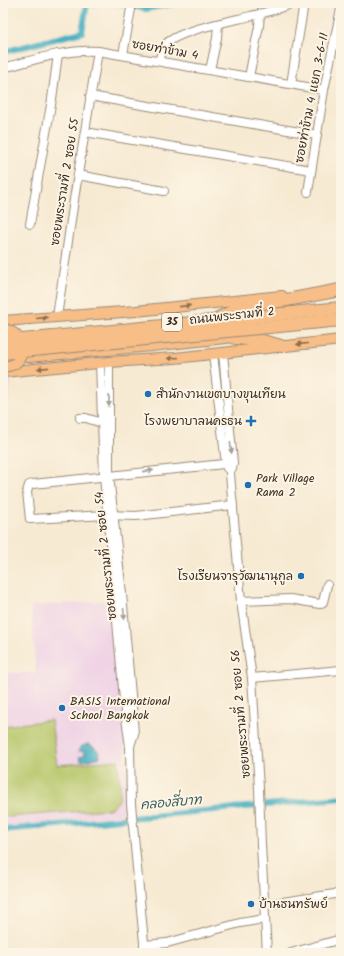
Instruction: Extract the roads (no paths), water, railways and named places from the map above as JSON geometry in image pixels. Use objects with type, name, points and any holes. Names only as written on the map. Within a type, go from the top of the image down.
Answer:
[{"type":"highway","points":[[220,317],[249,306],[341,290]]},
{"type":"highway","name":"ถนนพระรามที่ 2","points":[[3,340],[341,305]]},
{"type":"highway","points":[[3,340],[341,308]]},
{"type":"highway","points":[[3,353],[341,320]]},
{"type":"highway","name":"ถนนพระรามที่ 2","points":[[3,358],[341,326]]},
{"type":"highway","points":[[227,337],[259,340],[281,346]]},
{"type":"main road","name":"ถนนพระรามที่ 2","points":[[3,321],[136,311],[341,290]]},
{"type":"main road","points":[[3,328],[9,329],[18,336],[22,350],[16,362],[12,365],[3,367]]},
{"type":"main road","points":[[3,372],[104,362],[160,359],[341,340]]},
{"type":"street","points":[[123,55],[132,3]]},
{"type":"street","points":[[159,61],[167,42],[178,36],[296,3]]},
{"type":"street","points":[[291,84],[304,3]]},
{"type":"street","name":"ซอยท่าข้าม 4 แยก 3-6-11","points":[[308,192],[324,90],[341,9]]},
{"type":"street","points":[[250,77],[260,14]]},
{"type":"street","points":[[210,70],[217,38],[218,24]]},
{"type":"street","name":"ซอยท่าข้าม 4","points":[[3,68],[58,54],[81,50],[98,51],[324,90]]},
{"type":"street","name":"ซอยพระรามที่ 2 ซอย 55","points":[[57,316],[98,51]]},
{"type":"street","points":[[30,224],[52,99],[58,54]]},
{"type":"street","points":[[90,96],[317,135]]},
{"type":"street","points":[[85,132],[311,170]]},
{"type":"street","points":[[78,175],[164,191]]},
{"type":"street","name":"ซอยพระรามที่ 2 ซอย 56","points":[[218,353],[241,601],[252,678],[260,788],[260,829],[267,953]]},
{"type":"street","name":"ซอยพระรามที่ 2 ซอย 54","points":[[104,362],[102,423],[123,647],[134,734],[130,747],[131,804],[144,949]]},
{"type":"street","name":"ซอยพระรามที่ 2 ซอย 54","points":[[104,362],[106,476]]},
{"type":"street","points":[[80,418],[86,418],[102,423]]},
{"type":"street","points":[[229,463],[29,485],[27,492],[30,519],[111,515],[136,516],[233,505]]},
{"type":"street","points":[[241,601],[285,599],[320,604],[323,602],[327,585]]},
{"type":"street","points":[[252,678],[341,670]]},
{"type":"street","points":[[264,905],[341,894]]},
{"type":"street","points":[[144,949],[240,923],[264,919]]},
{"type":"street","points":[[291,953],[341,940]]},
{"type":"water","points":[[88,744],[96,749],[100,757],[81,761],[79,757],[84,756],[84,751],[78,751],[82,746]]},
{"type":"waterway","points":[[3,52],[82,32],[87,4],[96,3]]},
{"type":"waterway","points":[[118,3],[146,9],[176,3]]},
{"type":"waterway","name":"คลองสี่บาท","points":[[3,830],[341,798]]},
{"type":"place","name":"สำนักงานเขตบางขุนเทียน","points":[[148,394]]},
{"type":"place","name":"โรงพยาบาลนครธน","points":[[251,421]]},
{"type":"place","name":"Park Village Rama 2","points":[[248,485]]},
{"type":"place","name":"โรงเรียนจารุวัฒนานุกูล","points":[[301,576]]},
{"type":"place","name":"BASIS International School Bangkok","points":[[62,708]]},
{"type":"place","name":"บ้านธนทรัพย์","points":[[251,904]]}]
